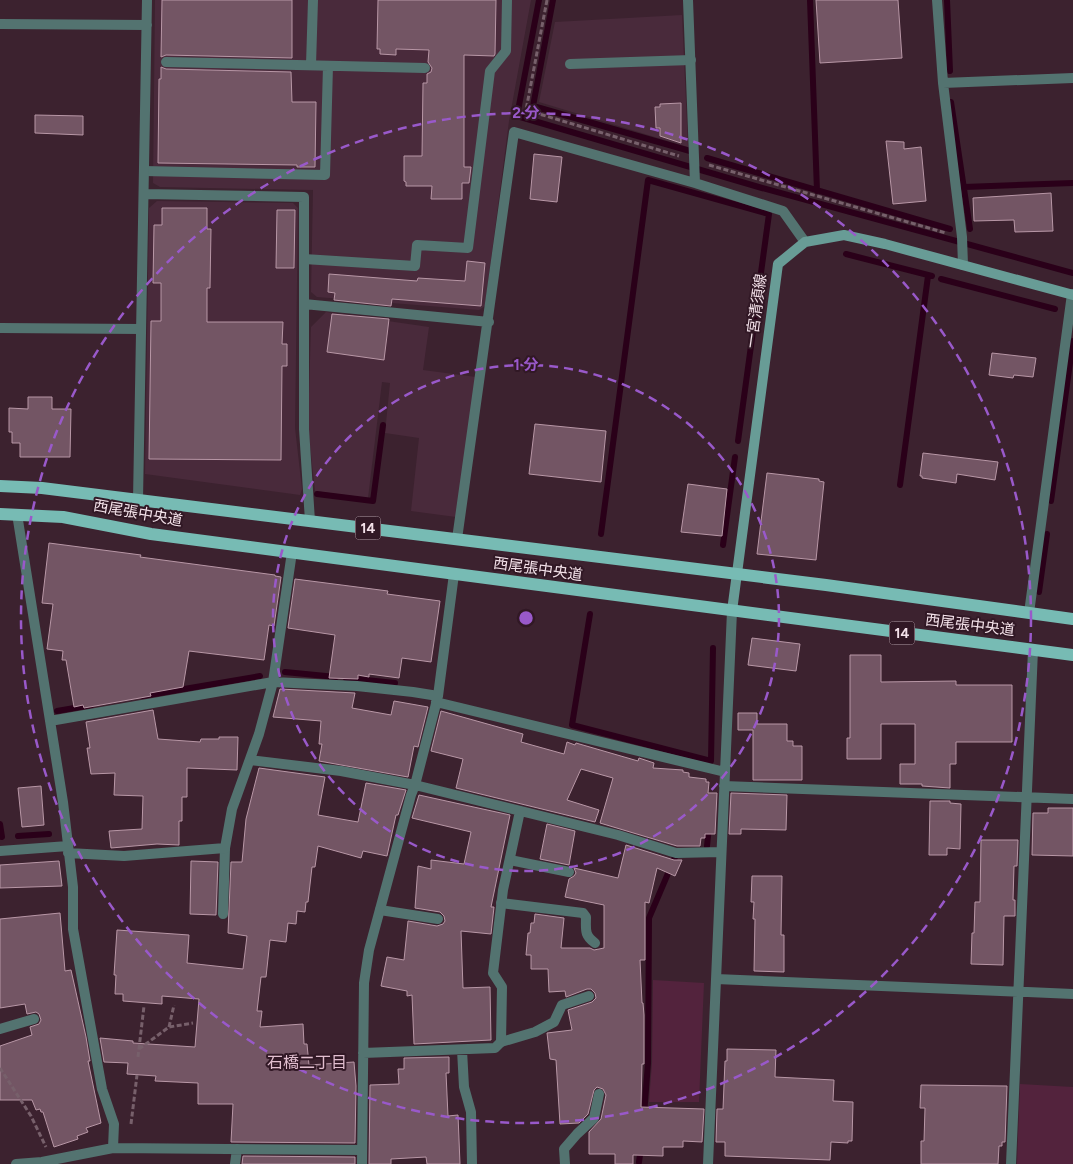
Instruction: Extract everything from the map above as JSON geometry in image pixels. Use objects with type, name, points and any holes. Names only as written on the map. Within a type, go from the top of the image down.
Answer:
[{"type":"main road","name":"一宮清須線","points":[[732,611],[778,264],[805,242],[844,235],[885,244],[1072,294]]},
{"type":"main road","name":"西尾張中央道","points":[[0,486],[42,488],[457,539],[1073,619]]},
{"type":"main road","name":"西尾張中央道","points":[[0,514],[63,517],[151,534],[1073,655]]},
{"type":"street","points":[[138,500],[148,0]]},
{"type":"street","points":[[311,65],[313,0]]},
{"type":"street","points":[[304,259],[415,266],[417,245],[468,248],[490,71],[506,51],[507,0]]},
{"type":"street","points":[[688,0],[696,183]]},
{"type":"street","points":[[937,0],[943,83],[962,237],[963,265]]},
{"type":"street","points":[[0,24],[147,26]]},
{"type":"street","points":[[570,64],[691,60]]},
{"type":"street","points":[[166,62],[426,68]]},
{"type":"street","points":[[144,170],[325,175],[328,66]]},
{"type":"street","points":[[943,83],[1073,78]]},
{"type":"street","points":[[457,539],[489,322],[514,132],[696,183],[783,211],[805,242]]},
{"type":"street","points":[[144,194],[304,197],[304,429],[310,521]]},
{"type":"street","points":[[1029,613],[1072,294]]},
{"type":"street","points":[[304,304],[489,322]]},
{"type":"street","points":[[0,328],[141,329]]},
{"type":"street","points":[[17,514],[63,802],[73,887],[73,929],[102,1089],[114,1124],[113,1148]]},
{"type":"street","points":[[223,914],[225,848],[232,808],[259,734],[274,682],[292,552]]},
{"type":"street","points":[[362,1164],[364,984],[369,950],[437,699],[454,574]]},
{"type":"street","points":[[708,1164],[732,611]]},
{"type":"street","points":[[1011,1164],[1034,650]]},
{"type":"street","points":[[50,721],[274,682],[357,686],[413,692],[724,772]]},
{"type":"street","points":[[250,760],[341,771],[415,785],[618,835],[676,853],[721,852]]},
{"type":"street","points":[[724,786],[1073,799]]},
{"type":"street","points":[[501,1042],[502,987],[493,973],[502,903],[520,811]]},
{"type":"street","points":[[0,851],[68,850],[124,856],[225,848]]},
{"type":"street","points":[[510,860],[569,872]]},
{"type":"street","points":[[502,903],[583,913],[586,917],[587,937],[595,943]]},
{"type":"street","points":[[380,910],[438,919]]},
{"type":"street","points":[[716,979],[1073,994]]},
{"type":"street","points":[[363,1053],[495,1048],[501,1042],[535,1032],[554,1022],[562,1005],[589,996]]},
{"type":"street","points":[[0,1029],[34,1019]]},
{"type":"street","points":[[462,1050],[464,1087],[471,1112],[472,1164]]},
{"type":"street","points":[[565,1164],[564,1149],[594,1118],[599,1094]]},
{"type":"street","points":[[16,1164],[42,1163],[113,1148],[362,1150]]},
{"type":"street","points":[[236,1164],[237,1149]]},
{"type":"path","points":[[169,1027],[174,1005]]},
{"type":"path","points":[[138,1057],[144,1006]]},
{"type":"path","points":[[139,1049],[169,1027],[193,1023]]},
{"type":"path","points":[[0,1068],[31,1116],[52,1160]]},
{"type":"path","points":[[128,1148],[136,1075]]},
{"type":"shaded area","points":[[155,0],[531,0],[509,121],[485,306],[479,310],[317,297],[311,292],[313,190],[160,187],[153,183]]},
{"type":"shaded area","points":[[682,15],[688,147],[539,102],[555,22]]},
{"type":"shaded area","points":[[157,201],[293,203],[298,208],[295,428],[302,489],[300,495],[145,474],[149,208]]},
{"type":"shaded area","points":[[326,312],[429,327],[423,370],[476,377],[456,517],[411,511],[419,438],[385,433],[390,383],[382,382],[368,498],[315,491],[308,427],[311,327]]},
{"type":"shaded area","points":[[653,980],[704,983],[699,1102],[649,1102],[652,1063]]},
{"type":"shaded area","points":[[1020,1084],[1073,1087],[1073,1164],[1017,1164]]},
{"type":"building","points":[[162,0],[292,0],[292,58],[166,55],[161,57]]},
{"type":"building","points":[[378,0],[496,0],[494,56],[464,55],[464,167],[471,167],[469,183],[462,183],[462,199],[431,199],[432,186],[406,186],[404,181],[404,156],[422,156],[423,83],[427,83],[427,74],[431,72],[432,68],[428,62],[429,50],[396,49],[396,55],[380,54],[380,49],[377,49]]},
{"type":"building","points":[[816,0],[898,0],[902,58],[820,63]]},
{"type":"building","points":[[161,67],[166,69],[291,72],[292,102],[316,102],[315,167],[297,167],[297,165],[158,163],[159,79],[161,79]]},
{"type":"building","points":[[681,103],[681,143],[660,136],[660,128],[656,128],[655,107],[660,107],[660,104]]},
{"type":"building","points":[[35,115],[83,116],[83,135],[35,133]]},
{"type":"building","points":[[886,141],[904,142],[904,149],[921,147],[926,201],[893,204]]},
{"type":"building","points":[[534,154],[562,157],[557,202],[530,199]]},
{"type":"building","points":[[1051,193],[1053,231],[1015,232],[1014,220],[974,221],[973,198]]},
{"type":"building","points":[[162,208],[207,208],[207,229],[211,229],[210,288],[207,288],[207,322],[283,322],[282,344],[287,344],[287,366],[282,366],[281,460],[149,459],[151,321],[161,321],[161,283],[153,283],[154,225],[162,225]]},
{"type":"building","points":[[277,210],[295,210],[294,268],[276,268]]},
{"type":"building","points":[[467,261],[485,263],[481,306],[392,299],[391,306],[334,300],[335,293],[328,292],[329,274],[417,281],[418,278],[465,281]]},
{"type":"building","points":[[332,314],[389,319],[384,360],[327,352]]},
{"type":"building","points":[[992,353],[1036,358],[1033,377],[1014,375],[1013,378],[989,375]]},
{"type":"building","points":[[28,397],[52,397],[52,409],[71,409],[70,457],[20,457],[20,443],[12,443],[12,432],[9,432],[9,408],[28,409]]},
{"type":"building","points":[[535,424],[606,431],[601,482],[529,474]]},
{"type":"building","points":[[923,453],[998,462],[995,480],[957,474],[956,483],[922,478],[920,476]]},
{"type":"building","points":[[767,473],[819,479],[819,481],[824,482],[816,560],[757,554]]},
{"type":"building","points":[[688,484],[727,489],[722,536],[681,532]]},
{"type":"building","points":[[49,543],[281,577],[274,626],[269,625],[264,660],[189,651],[183,687],[150,693],[151,696],[84,708],[83,705],[74,707],[66,660],[62,660],[63,651],[47,649],[53,604],[42,603]]},
{"type":"building","points":[[295,579],[388,591],[387,594],[440,601],[431,662],[402,658],[399,678],[369,674],[369,677],[358,675],[358,679],[329,678],[335,635],[288,628]]},
{"type":"building","points":[[752,638],[800,644],[796,671],[748,665]]},
{"type":"building","points":[[850,655],[881,655],[881,682],[956,681],[956,685],[1012,685],[1012,742],[956,742],[956,764],[950,764],[950,788],[922,786],[922,784],[900,784],[900,764],[915,764],[915,724],[881,724],[881,759],[847,759],[847,738],[850,738]]},
{"type":"building","points":[[280,689],[355,693],[352,708],[391,715],[394,701],[428,707],[418,747],[414,746],[408,777],[319,761],[322,744],[319,744],[321,721],[273,717]]},
{"type":"building","points":[[153,710],[158,739],[200,742],[201,739],[238,737],[237,770],[187,768],[187,797],[182,797],[179,845],[157,844],[111,848],[109,831],[142,829],[143,796],[114,795],[115,773],[91,774],[86,722]]},
{"type":"building","points":[[441,711],[523,734],[521,742],[564,754],[567,742],[575,745],[576,743],[638,761],[639,758],[654,763],[653,768],[683,770],[683,772],[689,773],[689,777],[706,779],[706,782],[709,782],[708,793],[717,793],[715,834],[705,834],[705,838],[701,838],[700,846],[677,846],[600,823],[613,778],[581,769],[567,800],[599,810],[595,822],[456,788],[463,759],[431,751]]},
{"type":"building","points":[[738,713],[757,713],[757,724],[787,724],[787,741],[793,741],[793,746],[802,746],[802,780],[753,780],[753,730],[738,730]]},
{"type":"building","points":[[259,768],[325,777],[318,815],[358,822],[366,783],[406,790],[398,815],[396,815],[387,856],[363,851],[361,858],[318,846],[315,867],[312,867],[305,912],[297,911],[296,924],[288,923],[286,942],[270,940],[266,977],[261,977],[257,1011],[262,1011],[260,1027],[303,1024],[304,1044],[307,1044],[309,1065],[354,1062],[356,1086],[355,1143],[231,1142],[233,1104],[198,1104],[198,1083],[155,1081],[156,1076],[127,1074],[128,1063],[104,1062],[100,1038],[133,1041],[133,1043],[195,1047],[199,999],[162,996],[162,1004],[123,1001],[123,994],[115,994],[116,975],[114,975],[117,930],[189,935],[187,963],[243,969],[247,936],[228,933],[231,862],[242,862],[246,819]]},
{"type":"building","points":[[41,786],[44,825],[22,827],[18,788]]},
{"type":"building","points":[[731,793],[787,795],[786,830],[741,829],[741,834],[729,834]]},
{"type":"building","points":[[419,795],[510,815],[491,907],[494,907],[491,934],[461,931],[463,988],[490,987],[491,1040],[414,1044],[412,995],[407,996],[407,991],[381,986],[387,957],[404,960],[408,921],[437,926],[445,921],[444,916],[440,912],[415,908],[418,866],[431,869],[431,860],[464,864],[471,832],[412,818]]},
{"type":"building","points":[[930,801],[950,801],[950,803],[961,804],[960,849],[947,848],[947,855],[929,855]]},
{"type":"building","points":[[1048,808],[1073,808],[1073,856],[1032,855],[1033,813],[1048,813]]},
{"type":"building","points":[[547,824],[575,831],[569,865],[540,859]]},
{"type":"building","points":[[981,840],[1018,840],[1017,866],[1014,866],[1013,900],[1015,900],[1015,916],[1004,916],[1003,965],[971,964],[975,902],[980,902]]},
{"type":"building","points":[[626,845],[674,860],[682,860],[675,876],[657,868],[649,903],[645,902],[645,960],[640,960],[644,1015],[644,1064],[642,1064],[641,1107],[704,1109],[702,1142],[683,1141],[683,1147],[663,1147],[663,1156],[633,1155],[633,1164],[615,1164],[615,1154],[589,1154],[589,1132],[601,1119],[606,1095],[603,1089],[597,1087],[594,1090],[588,1114],[579,1123],[560,1124],[556,1060],[550,1059],[547,1033],[572,1030],[568,1010],[592,1002],[596,998],[595,993],[591,989],[587,989],[566,997],[565,991],[549,992],[548,969],[531,969],[531,955],[526,955],[528,933],[530,933],[531,923],[534,923],[535,914],[564,918],[561,948],[590,948],[594,950],[604,948],[604,905],[565,897],[569,879],[576,873],[574,868],[618,878]]},
{"type":"building","points":[[59,861],[62,886],[0,888],[0,865]]},
{"type":"building","points":[[191,861],[218,862],[216,915],[190,914]]},
{"type":"building","points":[[752,876],[782,876],[781,935],[784,935],[784,972],[754,971],[755,919],[753,919],[754,902],[751,902]]},
{"type":"building","points":[[60,913],[65,971],[71,970],[86,1037],[90,1061],[88,1061],[101,1123],[86,1128],[88,1132],[77,1136],[78,1139],[54,1147],[43,1112],[40,1109],[36,1110],[32,1100],[0,1100],[0,1046],[32,1035],[30,1027],[39,1024],[41,1020],[36,1012],[27,1014],[25,1004],[0,1008],[0,919]]},
{"type":"building","points":[[727,1049],[776,1050],[775,1077],[834,1080],[833,1101],[853,1102],[852,1141],[848,1141],[848,1143],[831,1142],[830,1160],[725,1156],[725,1142],[716,1142],[717,1109],[723,1109]]},
{"type":"building","points":[[449,1057],[449,1073],[446,1073],[448,1116],[458,1115],[460,1164],[427,1164],[426,1157],[391,1159],[391,1164],[369,1164],[370,1085],[399,1084],[398,1069],[404,1069],[404,1058]]},
{"type":"building","points":[[921,1085],[1007,1086],[1005,1142],[1002,1142],[1002,1146],[999,1146],[998,1164],[921,1164],[921,1141],[924,1141],[925,1108],[920,1108]]},
{"type":"building","points":[[243,1156],[355,1157],[355,1164],[242,1164]]},
{"type":"waterway","points":[[539,0],[517,116],[762,188],[1073,273]]},
{"type":"waterway","points":[[553,0],[533,106],[690,151]]},
{"type":"waterway","points":[[810,0],[817,191]]},
{"type":"waterway","points":[[947,0],[950,71]]},
{"type":"waterway","points":[[951,102],[970,229]]},
{"type":"waterway","points":[[707,158],[950,229]]},
{"type":"waterway","points":[[601,534],[648,180],[769,214],[738,441]]},
{"type":"waterway","points":[[964,187],[1073,183]]},
{"type":"waterway","points":[[846,254],[932,276]]},
{"type":"waterway","points":[[900,485],[928,276]]},
{"type":"waterway","points":[[941,279],[1055,309]]},
{"type":"waterway","points":[[1051,501],[1073,341]]},
{"type":"waterway","points":[[317,494],[373,501],[383,425]]},
{"type":"waterway","points":[[723,545],[735,457]]},
{"type":"waterway","points":[[1039,592],[1047,534]]},
{"type":"waterway","points":[[590,614],[572,725],[711,761],[713,648]]},
{"type":"waterway","points":[[285,672],[336,677]]},
{"type":"waterway","points":[[143,696],[260,676]]},
{"type":"waterway","points":[[346,678],[395,683]]},
{"type":"waterway","points":[[57,711],[92,705]]},
{"type":"waterway","points":[[0,824],[2,837]]},
{"type":"waterway","points":[[707,846],[709,827]]},
{"type":"waterway","points":[[18,836],[49,834]]},
{"type":"waterway","points":[[644,1115],[648,1063],[649,918],[675,857]]},
{"type":"waterway","points":[[639,1162],[641,1147]]},
{"type":"district","name":"石橋二丁目","points":[[307,1062]]}]
